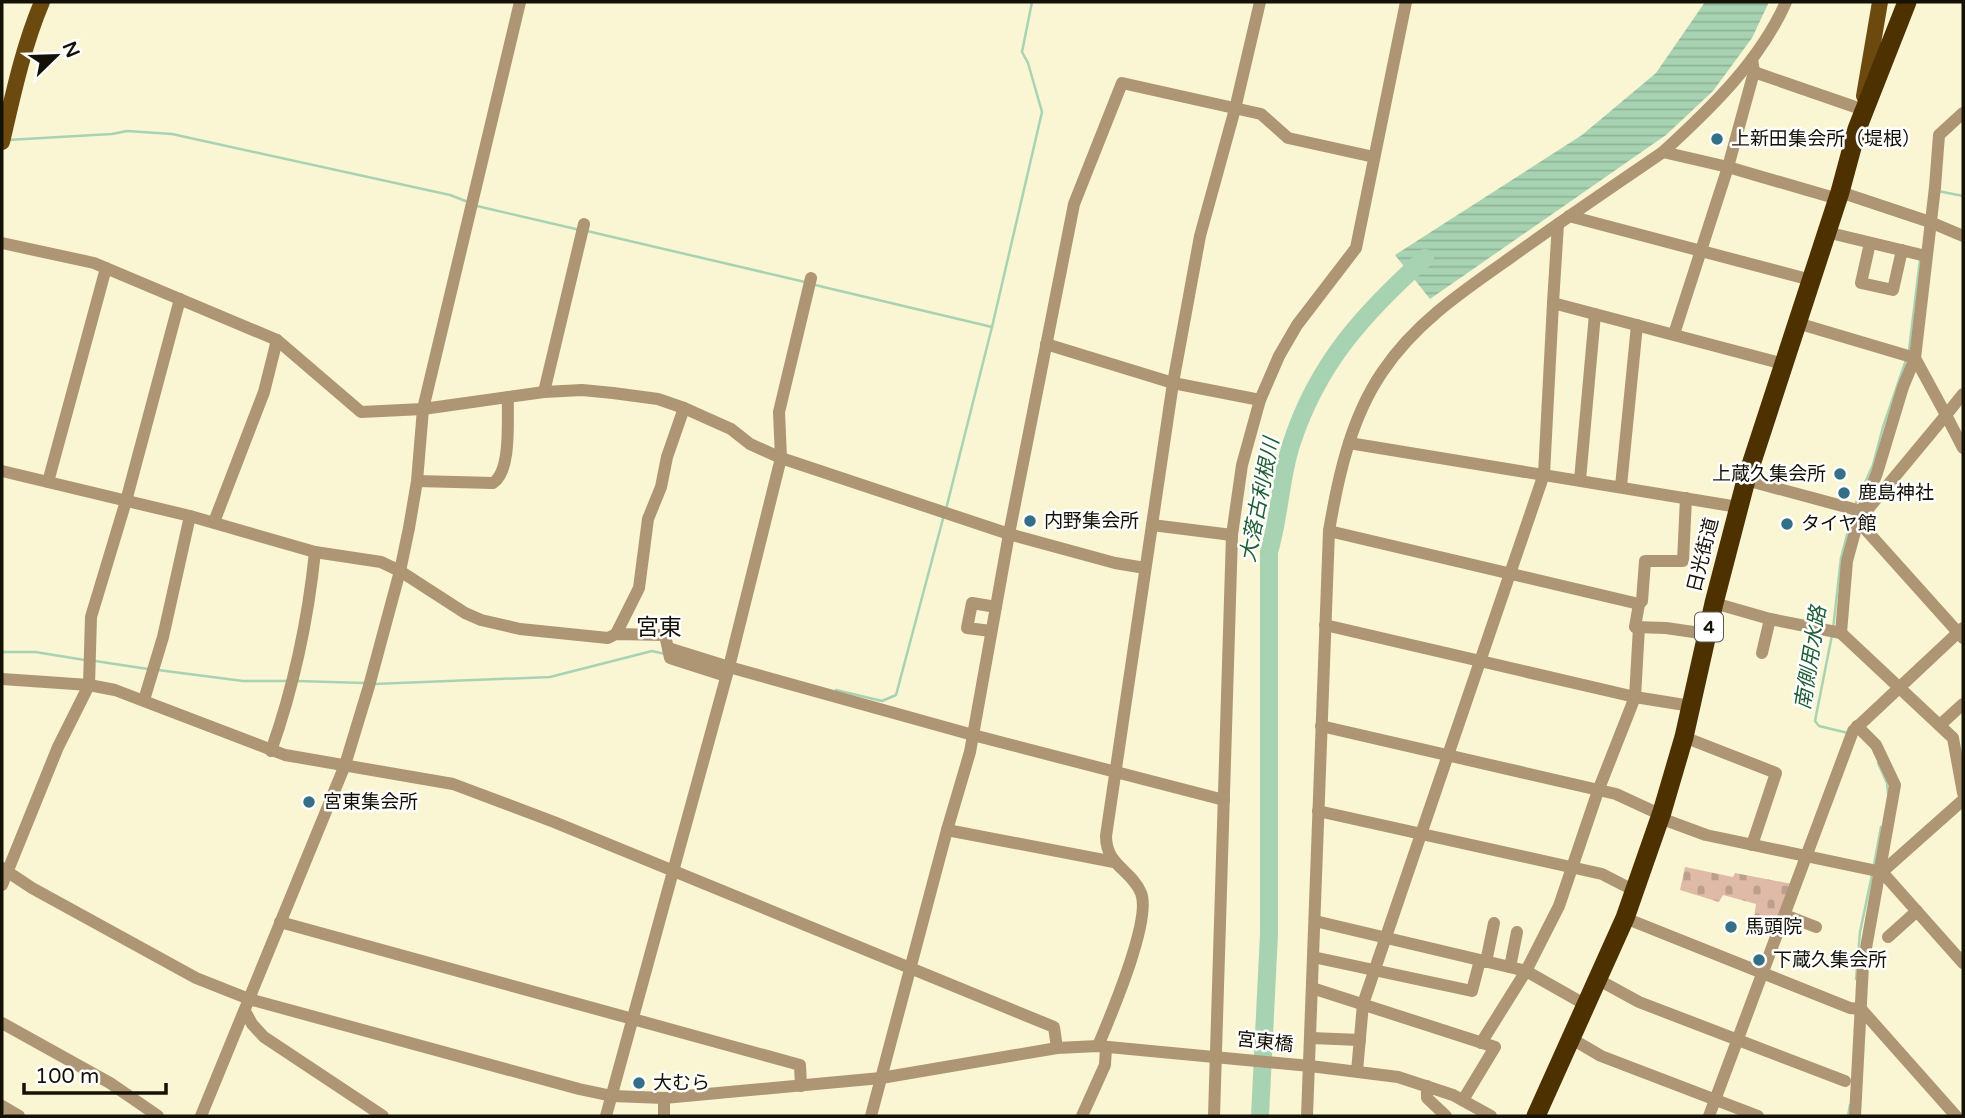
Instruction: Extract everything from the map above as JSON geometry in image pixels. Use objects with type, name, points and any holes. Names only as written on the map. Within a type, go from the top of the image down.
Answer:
[{"type":"highway","name":"4","points":[[1891,41],[1905,8]]},
{"type":"highway","name":"日光街道","points":[[1536,1116],[1625,918],[1660,818],[1684,737],[1714,603],[1746,480],[1839,196],[1857,130],[1891,41]]},
{"type":"main road","points":[[2,142],[25,50],[42,2]]},
{"type":"main road","points":[[1880,6],[1894,16],[1905,8]]},
{"type":"main road","points":[[1880,6],[1891,41]]},
{"type":"main road","points":[[1857,130],[1880,6]]},
{"type":"street","points":[[201,1116],[345,765],[370,683],[400,571],[417,481],[423,409],[520,2]]},
{"type":"street","points":[[1083,1116],[1105,1065],[1102,1046],[1128,969],[1144,906],[1137,884],[1114,862],[1106,847],[1106,835],[1173,383],[1200,236],[1260,2]]},
{"type":"street","points":[[1214,1116],[1232,535],[1242,465],[1260,400],[1279,356],[1297,325],[1356,248],[1406,2]]},
{"type":"street","points":[[1674,334],[1728,167],[1753,66],[1786,2]]},
{"type":"street","points":[[1753,66],[1861,109]]},
{"type":"street","points":[[1307,1116],[1329,531],[1349,443],[1358,420],[1381,373],[1400,347],[1440,308],[1663,152],[1753,66]]},
{"type":"street","points":[[871,1116],[970,752],[1009,534],[1074,204],[1122,83],[1261,114],[1288,138],[1374,157]]},
{"type":"street","points":[[1835,631],[1856,512],[1877,473],[1910,356],[1926,256],[1939,135],[1963,113]]},
{"type":"street","points":[[1663,152],[1839,196],[1930,222],[1963,236]]},
{"type":"street","points":[[1569,216],[1811,280]]},
{"type":"street","points":[[544,392],[584,224]]},
{"type":"street","points":[[1357,1071],[1363,1004],[1544,474],[1558,224]]},
{"type":"street","points":[[1826,232],[1926,256]]},
{"type":"street","points":[[2,243],[94,263],[277,340],[361,412],[423,409],[544,392],[582,390],[658,399],[731,429],[750,444],[781,458],[1009,534],[1115,563],[1145,568]]},
{"type":"street","points":[[1870,243],[1861,283],[1893,290],[1902,250]]},
{"type":"street","points":[[48,482],[106,268]]},
{"type":"street","points":[[606,1116],[727,672],[781,458],[779,412],[811,278]]},
{"type":"street","points":[[2,885],[4,870],[58,747],[89,685],[91,617],[180,299]]},
{"type":"street","points":[[1552,303],[1784,364]]},
{"type":"street","points":[[1580,480],[1595,314]]},
{"type":"street","points":[[1797,323],[1910,356],[1963,448]]},
{"type":"street","points":[[1621,486],[1637,325]]},
{"type":"street","points":[[214,522],[264,392],[277,340]]},
{"type":"street","points":[[1046,344],[1173,383],[1260,400]]},
{"type":"street","points":[[1856,512],[1963,394]]},
{"type":"street","points":[[417,481],[497,481],[505,462],[508,397]]},
{"type":"street","points":[[616,634],[639,588],[648,519],[661,487],[670,446],[684,408]]},
{"type":"street","points":[[1349,443],[1738,507]]},
{"type":"street","points":[[2,471],[214,522],[315,552],[381,562],[400,571],[464,613],[481,620],[520,629],[608,638],[616,634],[665,635],[670,658],[1224,800]]},
{"type":"street","points":[[1709,1116],[1853,732],[1898,687],[1962,633],[1856,512],[1746,480]]},
{"type":"street","points":[[1686,498],[1683,561],[1644,561],[1642,601],[1639,604],[1635,627],[1707,634]]},
{"type":"street","points":[[144,700],[163,637],[190,516]]},
{"type":"street","points":[[1152,525],[1232,535]]},
{"type":"street","points":[[1329,531],[1639,604]]},
{"type":"street","points":[[271,751],[304,636],[315,552]]},
{"type":"street","points":[[991,631],[967,628],[972,603],[996,607]]},
{"type":"street","points":[[1714,603],[1770,619],[1835,631],[1953,738],[1963,793]]},
{"type":"street","points":[[1762,653],[1770,619]]},
{"type":"street","points":[[1325,625],[1635,697],[1691,706]]},
{"type":"street","points":[[1481,1043],[1527,971],[1554,916],[1635,697],[1639,627]]},
{"type":"street","points":[[2,679],[89,685],[115,690],[271,751],[453,784],[554,822],[1055,1027],[1057,1048]]},
{"type":"street","points":[[1940,725],[1963,704]]},
{"type":"street","points":[[1321,726],[1616,794],[1655,812],[1660,818],[1706,835],[1876,870],[1963,962]]},
{"type":"street","points":[[1853,732],[1876,745],[1895,785],[1876,870],[1856,1009],[1854,1116]]},
{"type":"street","points":[[1684,737],[1776,774],[1752,845]]},
{"type":"street","points":[[1876,870],[1963,800]]},
{"type":"street","points":[[1318,811],[1602,874],[1635,891]]},
{"type":"street","points":[[947,830],[1114,862]]},
{"type":"street","name":"宮東橋","points":[[4,870],[32,888],[247,1005],[612,1096],[664,1098],[881,1078],[1057,1048],[1102,1046],[1398,1077],[1463,1100],[1492,1116]]},
{"type":"street","points":[[1888,937],[1917,911]]},
{"type":"street","points":[[1785,915],[1816,927]]},
{"type":"street","points":[[1625,918],[1856,1009],[1956,1116]]},
{"type":"street","points":[[1315,921],[1527,971],[1586,1005]]},
{"type":"street","points":[[280,922],[800,1065],[801,1086]]},
{"type":"street","points":[[1313,957],[1472,991],[1494,923]]},
{"type":"street","points":[[1510,967],[1517,932]]},
{"type":"street","points":[[1597,979],[1639,1002],[1846,1081]]},
{"type":"street","points":[[1312,988],[1495,1047],[1463,1100]]},
{"type":"street","points":[[247,1005],[252,1024],[264,1037],[383,1116]]},
{"type":"street","points":[[2,1023],[110,1083],[158,1116]]},
{"type":"street","points":[[1311,1038],[1360,1040]]},
{"type":"street","points":[[1572,1039],[1601,1056],[1758,1116]]},
{"type":"street","points":[[1427,1086],[1427,1098],[1446,1116]]},
{"type":"street","points":[[664,1098],[664,1116]]},
{"type":"street","points":[[2,1106],[19,1116]]},
{"type":"green space","points":[[1685,867],[1733,877],[1735,873],[1792,884],[1775,927],[1754,918],[1756,904],[1723,895],[1719,902],[1680,890]]},
{"type":"shaded area","points":[[1705,2],[1769,2],[1752,38],[1713,91],[1666,135],[1430,299],[1395,255],[1582,135],[1656,73]]},
{"type":"waterway","points":[[946,509],[1042,112],[1028,63],[1022,52],[1032,2]]},
{"type":"waterway","points":[[7,140],[127,131],[172,134],[450,195],[468,202]]},
{"type":"waterway","points":[[1938,191],[1963,196]]},
{"type":"waterway","points":[[477,206],[580,230]]},
{"type":"waterway","points":[[587,231],[805,282]]},
{"type":"waterway","name":"大落古利根川","points":[[1260,1116],[1269,934],[1269,552],[1292,442],[1315,388],[1345,341],[1382,299],[1425,258]]},
{"type":"waterway","name":"南側用水路","points":[[1909,350],[1920,260]]},
{"type":"waterway","points":[[815,285],[992,327]]},
{"type":"waterway","name":"南側用水路","points":[[1855,505],[1873,465],[1906,360]]},
{"type":"waterway","name":"南側用水路","points":[[1833,629],[1841,558],[1853,512]]},
{"type":"waterway","points":[[836,690],[882,701],[896,695],[944,515]]},
{"type":"waterway","name":"南側用水路","points":[[1832,635],[1815,721],[1819,726],[1848,733]]},
{"type":"waterway","points":[[374,684],[550,677],[652,651],[665,654]]},
{"type":"waterway","points":[[2,652],[35,652],[85,660]]},
{"type":"waterway","points":[[95,661],[148,669]]},
{"type":"waterway","points":[[158,670],[243,681],[287,681]]},
{"type":"waterway","points":[[297,681],[364,683]]},
{"type":"waterway","name":"南側用水路","points":[[1878,763],[1887,783],[1888,793]]},
{"type":"waterway","name":"南側用水路","points":[[1874,865],[1881,827]]},
{"type":"waterway","name":"南側用水路","points":[[1856,979],[1860,932],[1872,875]]},
{"type":"waterway","name":"南側用水路","points":[[1848,1116],[1850,1105]]},
{"type":"place","name":"上新田集会所（堤根）","points":[[1717,139]]},
{"type":"place","name":"上蔵久集会所","points":[[1840,474]]},
{"type":"place","name":"鹿島神社","points":[[1844,493]]},
{"type":"place","name":"内野集会所","points":[[1030,521]]},
{"type":"place","name":"タイヤ館","points":[[1787,524]]},
{"type":"place","name":"宮東集会所","points":[[309,802]]},
{"type":"place","name":"馬頭院","points":[[1731,927]]},
{"type":"place","name":"下蔵久集会所","points":[[1759,960]]},
{"type":"place","name":"大むら","points":[[639,1083]]},
{"type":"district","name":"宮東","points":[[659,628]]}]
